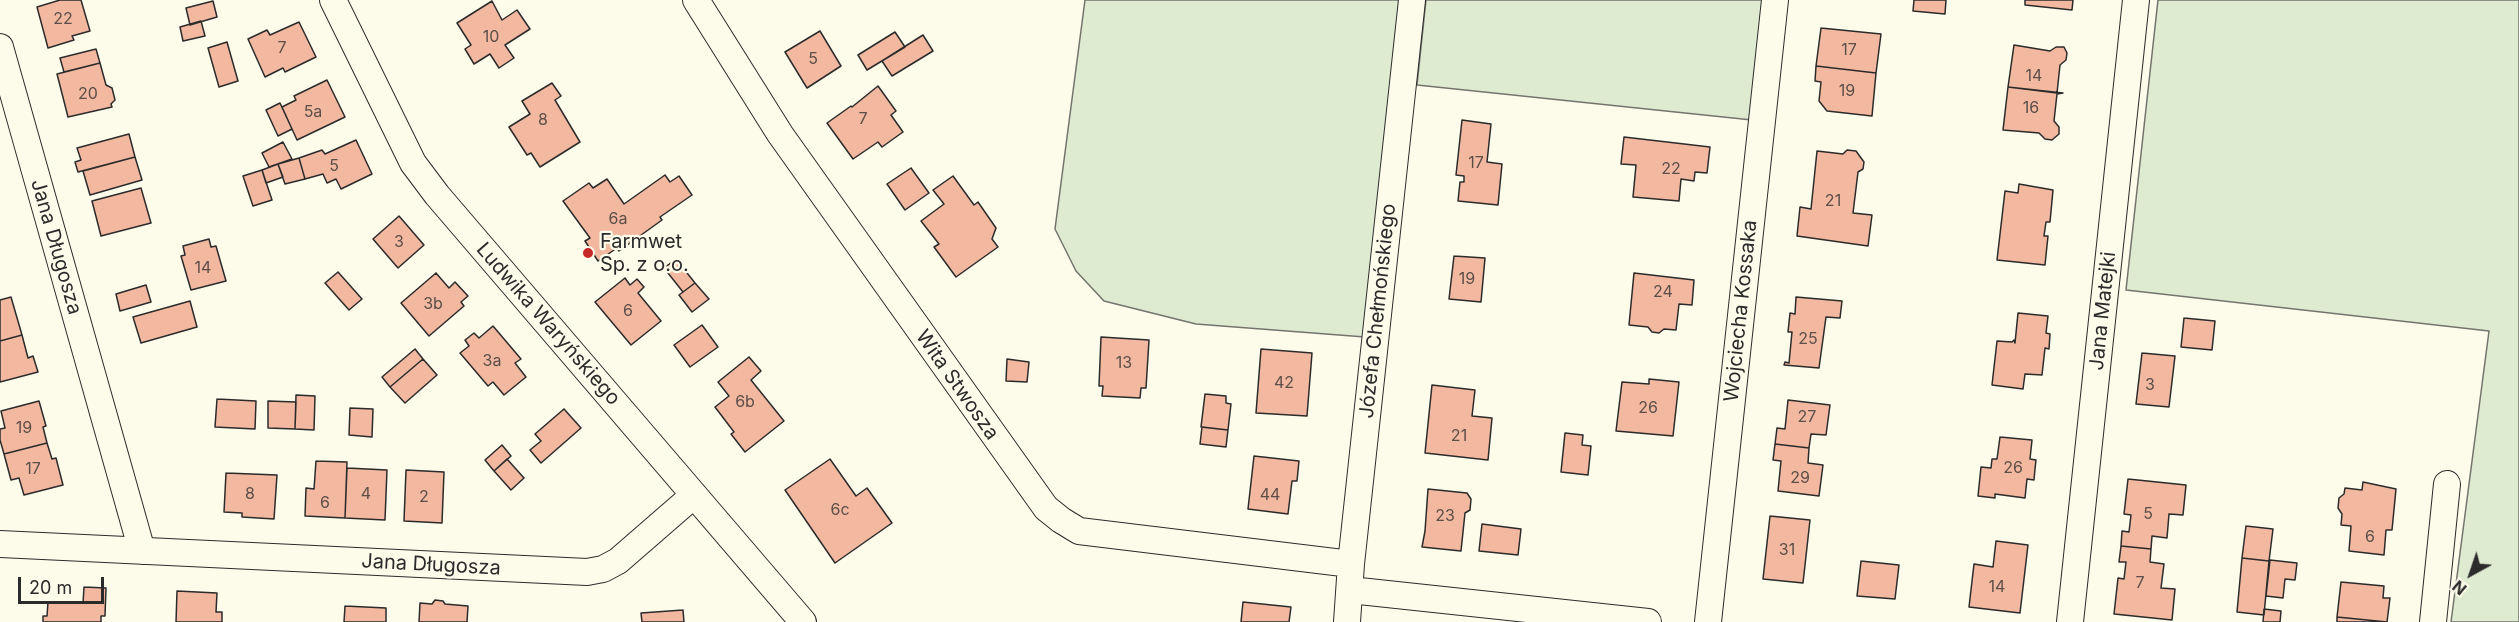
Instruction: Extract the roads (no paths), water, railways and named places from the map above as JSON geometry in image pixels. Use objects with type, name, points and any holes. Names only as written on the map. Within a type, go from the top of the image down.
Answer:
[{"type":"street","name":"Wita Stwosza","points":[[696,0],[780,134],[1046,508],[1060,520],[1079,531],[1351,564]]},
{"type":"street","name":"Józefa Chełmońskiego","points":[[1347,622],[1351,564],[1412,0]]},
{"type":"street","name":"Wojciecha Kossaka","points":[[1708,622],[1774,0]]},
{"type":"street","name":"Jana Matejki","points":[[2070,622],[2136,0]]},
{"type":"street","name":"Ludwika Waryńskiego","points":[[339,2],[414,163],[437,195],[803,622]]},
{"type":"street","name":"Jana Długosza","points":[[0,49],[142,551]]},
{"type":"street","points":[[2433,622],[2447,484]]},
{"type":"street","name":"Jana Długosza","points":[[0,544],[587,572],[603,569],[618,561],[694,495]]},
{"type":"street","points":[[1350,590],[1648,622]]},
{"type":"place","name":"Farmwet Sp. z o.o.","points":[[588,253]]}]
